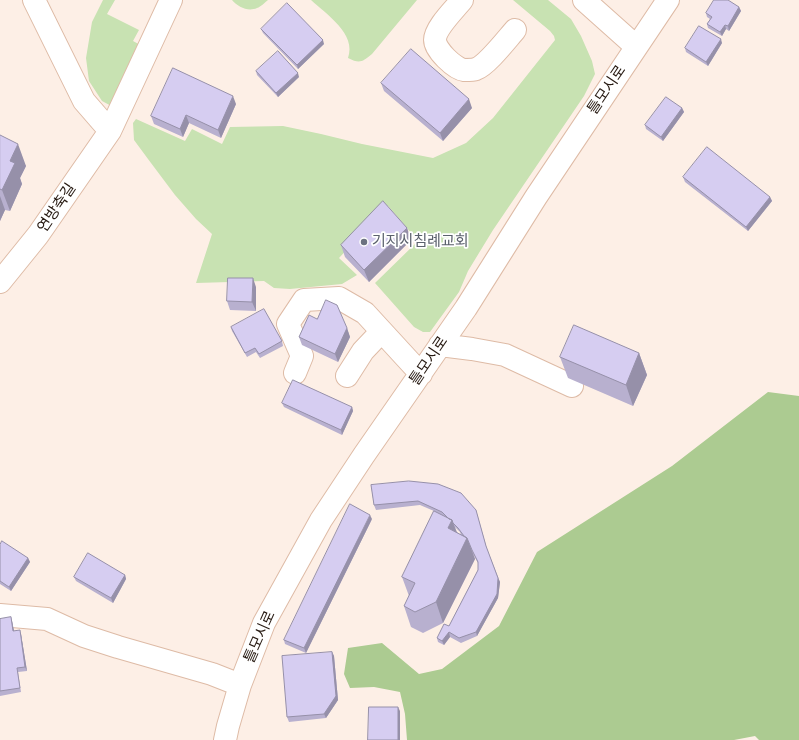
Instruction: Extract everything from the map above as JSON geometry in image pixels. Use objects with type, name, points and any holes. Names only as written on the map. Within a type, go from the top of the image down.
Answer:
[{"type":"street","points":[[34,0],[84,100],[110,131]]},
{"type":"street","name":"연방축길","points":[[0,282],[38,235],[110,131],[171,0]]},
{"type":"street","points":[[462,0],[439,29],[435,40],[440,51],[451,62],[463,70],[477,68],[487,61],[515,30]]},
{"type":"street","points":[[584,0],[631,42],[635,48]]},
{"type":"street","name":"틀모시로","points":[[225,740],[240,685],[264,623],[321,520],[466,308],[540,190],[668,0]]},
{"type":"street","points":[[296,373],[302,356],[288,324],[304,300],[339,298],[365,313],[421,374]]},
{"type":"street","points":[[347,376],[363,351],[381,332]]},
{"type":"street","points":[[440,345],[505,355],[572,386]]},
{"type":"street","points":[[0,615],[46,619],[84,636],[212,674],[240,685]]},
{"type":"green space","points":[[103,0],[115,0],[107,14],[139,30],[133,41],[144,47],[115,108],[102,101],[89,81],[86,58],[92,22]]},
{"type":"green space","points":[[232,0],[268,0],[261,6],[254,9],[247,9],[240,7]]},
{"type":"green space","points":[[311,0],[417,0],[372,54],[361,61],[355,61],[348,58],[350,49],[344,33],[332,18]]},
{"type":"green space","points":[[513,0],[548,0],[571,19],[581,36],[592,61],[595,74],[584,96],[493,230],[468,271],[459,292],[430,332],[423,332],[414,327],[375,283],[418,241],[388,206],[339,258],[357,275],[342,284],[290,289],[274,288],[264,281],[196,283],[212,234],[196,219],[175,195],[134,140],[133,123],[136,119],[185,141],[192,129],[222,144],[230,127],[283,126],[433,158],[466,143],[493,118],[555,40],[550,31]]},
{"type":"green space","points":[[768,392],[799,396],[799,740],[759,740],[755,736],[734,740],[407,740],[405,714],[400,692],[374,687],[350,688],[344,674],[348,648],[382,643],[419,674],[442,669],[499,626],[537,552],[672,466]]},
{"type":"building","points":[[714,0],[728,0],[739,7],[728,26],[725,25],[720,32],[707,24],[712,17],[706,13]]},
{"type":"building","points":[[287,3],[323,40],[297,65],[261,29]]},
{"type":"building","points":[[699,26],[721,39],[706,62],[685,48]]},
{"type":"building","points":[[411,49],[469,99],[440,133],[381,83]]},
{"type":"building","points":[[278,51],[298,73],[276,93],[256,71]]},
{"type":"building","points":[[173,68],[233,96],[218,130],[186,115],[180,129],[151,116]]},
{"type":"building","points":[[666,97],[682,108],[661,137],[645,125]]},
{"type":"building","points":[[0,135],[18,144],[10,161],[15,163],[2,190],[0,189]]},
{"type":"building","points":[[707,147],[770,197],[746,227],[683,177]]},
{"type":"building","points":[[383,201],[407,228],[364,270],[341,245]]},
{"type":"building","points":[[228,278],[253,278],[252,302],[227,301]]},
{"type":"building","points":[[326,300],[337,305],[347,328],[335,354],[299,337],[309,315],[317,319]]},
{"type":"building","points":[[264,309],[282,341],[259,354],[255,348],[245,353],[231,327]]},
{"type":"building","points":[[574,325],[639,353],[626,385],[560,357]]},
{"type":"building","points":[[293,380],[352,407],[341,430],[282,403]]},
{"type":"building","points":[[409,481],[438,484],[461,493],[476,510],[486,546],[498,578],[497,594],[476,632],[459,638],[449,632],[442,641],[437,638],[444,624],[449,626],[478,570],[478,562],[467,538],[452,520],[442,512],[418,501],[374,505],[371,485]]},
{"type":"building","points":[[350,504],[370,515],[304,648],[284,640]]},
{"type":"building","points":[[434,511],[452,520],[448,528],[467,538],[436,602],[415,612],[404,606],[415,583],[402,577]]},
{"type":"building","points":[[2,541],[28,558],[9,587],[0,581],[0,545]]},
{"type":"building","points":[[88,553],[125,575],[111,598],[74,577]]},
{"type":"building","points":[[11,617],[13,631],[20,630],[25,667],[17,668],[20,688],[0,691],[0,619]]},
{"type":"building","points":[[332,652],[336,696],[324,714],[287,717],[282,656]]},
{"type":"building","points":[[369,707],[398,707],[398,740],[368,740]]},
{"type":"place","name":"기지시침례교회","points":[[364,242]]}]
